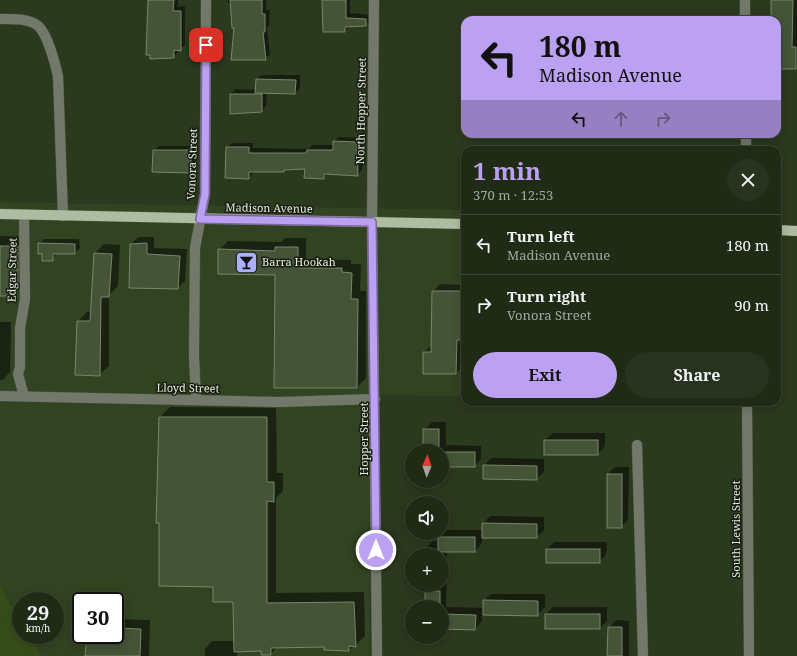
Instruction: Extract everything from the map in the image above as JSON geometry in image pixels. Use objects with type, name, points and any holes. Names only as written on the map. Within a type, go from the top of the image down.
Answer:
[{"type":"main road","name":"Madison Avenue","points":[[0,214],[461,224]]},
{"type":"main road","points":[[781,230],[797,231]]},
{"type":"street","name":"Vonora Street","points":[[196,400],[194,356],[195,248],[205,194],[206,0]]},
{"type":"street","name":"North Hopper Street","points":[[372,222],[374,0]]},
{"type":"street","points":[[745,0],[745,16]]},
{"type":"street","points":[[0,19],[28,21],[37,25],[43,31],[55,62],[58,76],[63,216]]},
{"type":"street","name":"Edgar Street","points":[[24,214],[25,299],[20,328],[20,367],[18,374],[24,396]]},
{"type":"street","name":"Hopper Street","points":[[372,222],[376,399],[377,656]]},
{"type":"street","name":"Lloyd Street","points":[[0,396],[287,402],[376,399]]},
{"type":"street","name":"South Lewis Street","points":[[747,406],[749,656]]},
{"type":"street","points":[[637,445],[643,656]]},
{"type":"shaded area","points":[[0,202],[461,210],[461,396],[369,395],[370,656],[42,656],[35,644],[64,644],[64,592],[12,592],[12,607],[0,586]]},
{"type":"shaded area","points":[[0,586],[12,607],[12,644],[35,644],[42,656],[0,656]]},
{"type":"building","points":[[148,0],[174,0],[173,11],[181,11],[181,51],[174,50],[174,58],[150,59],[150,55],[146,55]]},
{"type":"building","points":[[230,0],[262,0],[262,14],[265,14],[265,32],[263,32],[266,60],[231,60],[234,28],[232,28]]},
{"type":"building","points":[[322,0],[346,0],[346,18],[366,19],[366,26],[345,27],[345,32],[323,32]]},
{"type":"building","points":[[771,0],[793,0],[792,47],[796,47],[796,69],[781,69],[781,16],[771,16]]},
{"type":"building","points":[[256,79],[296,80],[295,94],[255,93]]},
{"type":"building","points":[[230,94],[262,94],[262,112],[230,114]]},
{"type":"building","points":[[333,141],[357,142],[358,176],[324,174],[324,179],[304,178],[305,169],[284,170],[284,172],[249,172],[249,179],[225,178],[226,147],[249,147],[249,153],[306,153],[307,150],[333,150]]},
{"type":"building","points":[[153,150],[191,150],[191,173],[152,172]]},
{"type":"building","points":[[38,243],[75,244],[75,254],[53,254],[53,261],[42,261],[42,254],[38,254]]},
{"type":"building","points":[[147,243],[147,254],[180,256],[178,289],[129,288],[130,244]]},
{"type":"building","points":[[0,246],[18,246],[18,285],[8,296],[0,296]]},
{"type":"building","points":[[275,247],[298,247],[298,268],[342,268],[342,272],[352,273],[351,299],[358,299],[357,388],[274,388],[275,275],[218,274],[218,249],[275,251]]},
{"type":"building","points":[[94,253],[112,254],[109,297],[101,297],[100,376],[75,375],[77,321],[90,321]]},
{"type":"building","points":[[432,291],[461,291],[461,340],[457,340],[456,374],[423,374],[423,352],[431,352]]},
{"type":"building","points":[[159,417],[267,417],[267,482],[274,482],[274,502],[267,501],[267,603],[354,602],[356,647],[349,646],[349,651],[324,650],[324,647],[271,648],[271,655],[261,655],[261,651],[234,652],[233,602],[213,602],[213,587],[159,586],[159,523],[156,523]]},
{"type":"building","points":[[423,429],[439,429],[439,444],[423,444]]},
{"type":"building","points":[[544,440],[598,440],[598,455],[544,455]]},
{"type":"building","points":[[449,452],[475,452],[475,467],[449,467]]},
{"type":"building","points":[[483,465],[537,466],[537,480],[483,479]]},
{"type":"building","points":[[607,474],[622,474],[622,528],[607,528]]},
{"type":"building","points":[[482,523],[537,524],[537,538],[482,538]]},
{"type":"building","points":[[449,537],[475,537],[475,552],[449,552],[449,548],[438,548],[438,540],[449,540]]},
{"type":"building","points":[[546,549],[600,549],[600,563],[546,563]]},
{"type":"building","points":[[425,592],[440,592],[440,600],[425,600]]},
{"type":"building","points":[[483,600],[538,601],[538,616],[483,615]]},
{"type":"building","points":[[449,614],[476,615],[475,630],[449,629]]},
{"type":"building","points":[[545,614],[600,614],[600,629],[545,629]]},
{"type":"building","points":[[608,627],[622,627],[622,656],[607,656]]},
{"type":"building","points":[[124,628],[141,629],[140,656],[85,656],[86,644],[124,644]]},
{"type":"place","name":"Barra Hookah","points":[[246,262]]},
{"type":"route","points":[[206,45],[205,194],[200,219],[372,222],[376,399],[376,550]]}]
